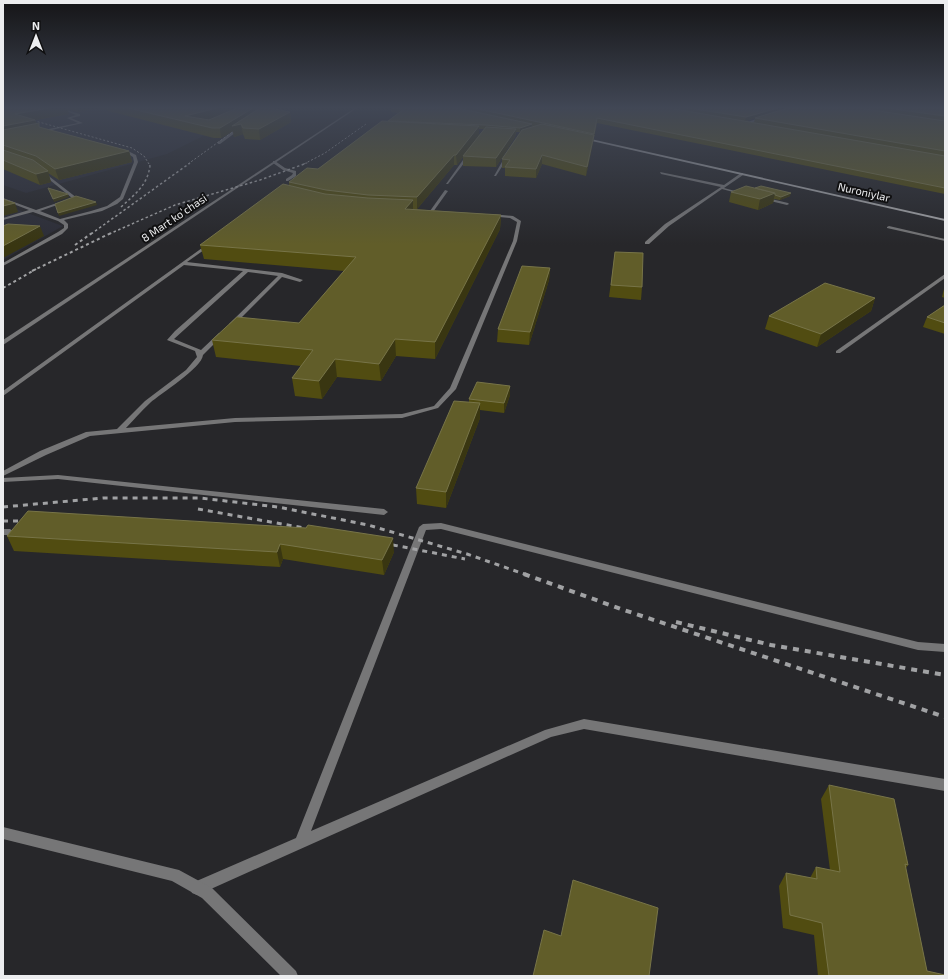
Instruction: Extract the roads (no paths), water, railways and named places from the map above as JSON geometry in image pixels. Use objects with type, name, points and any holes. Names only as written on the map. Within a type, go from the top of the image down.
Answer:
[{"type":"main road","name":"Nuroniylar","points":[[651,154],[945,220]]},
{"type":"street","points":[[60,220],[96,211],[118,202],[122,198],[136,162],[135,156],[131,154]]},
{"type":"street","name":"8 Mart koʻchasi","points":[[3,343],[287,154]]},
{"type":"street","points":[[447,183],[469,154]]},
{"type":"street","points":[[495,175],[509,154]]},
{"type":"street","points":[[274,162],[284,169],[295,172],[294,176],[287,180]]},
{"type":"street","points":[[3,219],[35,211],[75,198],[49,176],[38,169]]},
{"type":"street","points":[[661,173],[751,195]]},
{"type":"street","points":[[647,243],[667,225],[742,174]]},
{"type":"street","points":[[432,211],[446,191]]},
{"type":"street","points":[[758,197],[787,204]]},
{"type":"street","points":[[3,199],[60,220],[66,224],[66,228],[60,233],[3,265]]},
{"type":"street","points":[[425,211],[439,212]]},
{"type":"street","points":[[3,474],[43,453],[89,434],[235,420],[402,416],[436,407],[453,390],[514,241],[519,222],[511,217],[484,214]]},
{"type":"street","points":[[889,227],[945,240]]},
{"type":"street","points":[[3,394],[214,240]]},
{"type":"street","points":[[182,263],[282,275],[300,280]]},
{"type":"street","points":[[119,431],[147,402],[188,371],[200,358],[198,350],[170,340],[177,332],[247,270]]},
{"type":"street","points":[[199,355],[282,275]]},
{"type":"street","points":[[838,352],[945,276]]},
{"type":"street","points":[[3,480],[58,477],[384,512]]},
{"type":"street","points":[[301,842],[423,527],[441,526],[918,646],[945,648]]},
{"type":"street","points":[[197,888],[549,733],[584,724],[945,785]]},
{"type":"street","points":[[3,833],[174,875],[207,893],[291,976]]},
{"type":"railway","points":[[141,154],[144,156],[149,164]]},
{"type":"railway","points":[[188,164],[202,154]]},
{"type":"railway","points":[[304,164],[324,154]]},
{"type":"railway","points":[[121,207],[140,189],[148,173],[150,166],[148,163]]},
{"type":"railway","points":[[91,234],[190,163]]},
{"type":"railway","points":[[109,234],[175,205],[260,180],[307,163]]},
{"type":"railway","points":[[75,245],[92,233]]},
{"type":"railway","points":[[35,269],[111,233]]},
{"type":"railway","points":[[3,288],[35,269]]},
{"type":"railway","points":[[3,507],[103,498],[200,498],[278,507],[368,525],[467,554],[527,575]]},
{"type":"railway","points":[[198,509],[310,529]]},
{"type":"railway","points":[[3,521],[31,521]]},
{"type":"railway","points":[[383,543],[465,559]]},
{"type":"railway","points":[[524,574],[621,609],[945,717]]},
{"type":"railway","points":[[676,622],[771,645],[945,675]]}]
